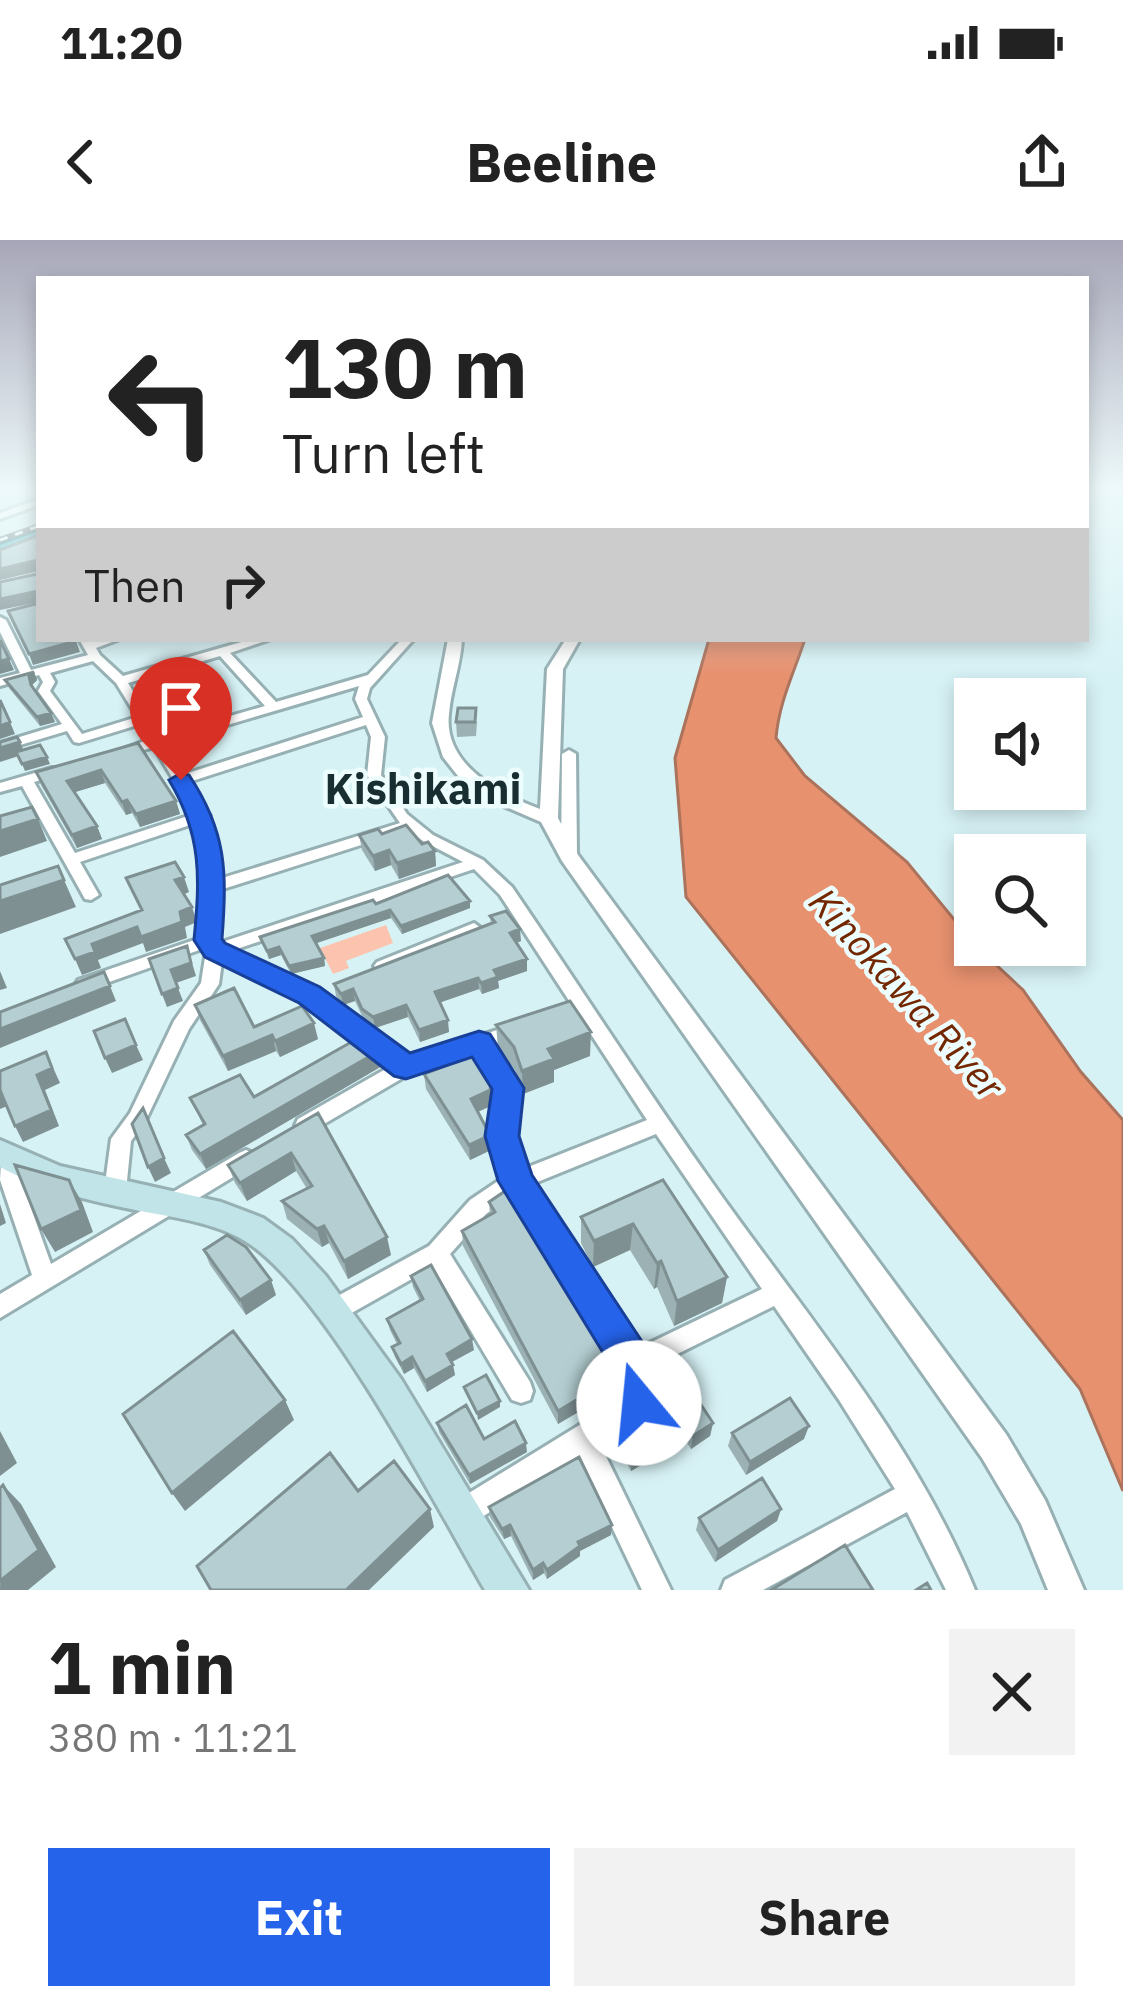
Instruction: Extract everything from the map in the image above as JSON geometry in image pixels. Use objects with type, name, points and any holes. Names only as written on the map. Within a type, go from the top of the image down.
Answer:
[{"type":"main road","points":[[1,1154],[49,1175],[172,1202],[242,1224],[281,1245],[333,1311],[508,1590]]},
{"type":"street","points":[[19,612],[0,618],[5,642],[49,682],[44,691],[80,739],[145,719]]},
{"type":"street","points":[[185,642],[196,658]]},
{"type":"street","points":[[405,642],[368,679],[361,699],[378,736],[374,775],[411,824],[477,862],[506,892],[574,1011],[661,1123],[860,1405],[962,1590]]},
{"type":"street","points":[[455,642],[455,669],[440,722],[453,765],[520,808],[549,818]]},
{"type":"street","points":[[571,642],[555,669],[549,818],[569,857],[994,1446],[1034,1512],[1066,1590]]},
{"type":"street","points":[[121,681],[226,646],[271,704]]},
{"type":"street","points":[[0,682],[90,647],[121,681],[202,816],[212,887],[210,984],[181,1026],[137,1118],[121,1139],[115,1191]]},
{"type":"street","points":[[114,754],[368,679]]},
{"type":"street","points":[[181,780],[370,719]]},
{"type":"street","points":[[0,748],[70,726]]},
{"type":"street","points":[[568,754],[569,857]]},
{"type":"street","points":[[0,788],[70,767]]},
{"type":"street","points":[[26,780],[91,896]]},
{"type":"street","points":[[71,860],[202,816]]},
{"type":"street","points":[[212,887],[411,824]]},
{"type":"street","points":[[58,994],[477,862]]},
{"type":"street","points":[[371,970],[475,929]]},
{"type":"street","points":[[212,945],[309,995],[406,1067]]},
{"type":"street","points":[[309,995],[330,987]]},
{"type":"street","points":[[282,1138],[406,1067],[542,1022]]},
{"type":"street","points":[[461,1514],[639,1403],[632,1364],[516,1181],[502,1136],[508,1088],[479,1042]]},
{"type":"street","points":[[333,1311],[437,1253],[478,1207],[516,1181],[661,1123]]},
{"type":"street","points":[[0,1306],[261,1150]]},
{"type":"street","points":[[1,1154],[45,1279]]},
{"type":"street","points":[[437,1253],[521,1391]]},
{"type":"street","points":[[632,1364],[779,1292]]},
{"type":"street","points":[[584,1437],[657,1590]]},
{"type":"street","points":[[735,1590],[913,1494]]},
{"type":"shaded area","points":[[386,925],[393,943],[346,961],[349,968],[333,974],[320,948]]},
{"type":"water","name":"Kinokawa River","points":[[708,642],[804,642],[776,738],[805,776],[907,862],[954,919],[954,966],[997,966],[1023,990],[1081,1072],[1123,1120],[1123,1491],[1080,1389],[686,897],[675,758]]},
{"type":"building","points":[[36,549],[36,560],[0,569],[0,550]]},
{"type":"building","points":[[36,574],[36,591],[0,599],[0,582]]},
{"type":"building","points":[[36,604],[36,642],[72,642],[29,654],[8,611]]},
{"type":"building","points":[[0,640],[9,659],[0,661]]},
{"type":"building","points":[[34,672],[29,676],[31,685],[51,713],[37,717],[5,680]]},
{"type":"building","points":[[0,700],[10,722],[0,726]]},
{"type":"building","points":[[458,708],[476,708],[475,722],[456,722]]},
{"type":"building","points":[[17,737],[20,742],[0,748],[0,742]]},
{"type":"building","points":[[138,743],[176,801],[136,814],[101,770],[67,781],[97,826],[72,835],[36,772]]},
{"type":"building","points":[[40,745],[47,757],[22,764],[16,752]]},
{"type":"building","points":[[32,807],[38,819],[0,831],[0,816]]},
{"type":"building","points":[[406,825],[435,851],[397,863],[389,850],[373,856],[359,835],[378,829],[382,834]]},
{"type":"building","points":[[175,862],[184,877],[175,880],[192,907],[180,912],[182,922],[141,937],[137,927],[92,944],[95,952],[75,959],[65,939],[142,910],[126,878]]},
{"type":"building","points":[[58,866],[64,880],[0,901],[0,885]]},
{"type":"building","points":[[448,875],[470,901],[401,926],[390,910],[312,936],[324,958],[289,966],[279,947],[267,951],[260,937],[373,900],[376,904]]},
{"type":"building","points":[[506,911],[520,929],[510,933],[527,959],[494,970],[498,977],[481,983],[478,978],[435,992],[448,1020],[419,1030],[406,1005],[373,1017],[362,1009],[353,989],[341,994],[334,984],[495,922],[490,916]]},
{"type":"building","points":[[187,946],[191,963],[171,970],[178,988],[162,994],[149,959]]},
{"type":"building","points":[[104,972],[110,986],[0,1029],[0,1012]]},
{"type":"building","points":[[234,988],[254,1027],[302,1006],[314,1023],[275,1041],[272,1035],[223,1056],[195,1005]]},
{"type":"building","points":[[570,1001],[591,1032],[548,1049],[554,1059],[522,1071],[514,1047],[496,1025]]},
{"type":"building","points":[[125,1019],[136,1045],[105,1058],[94,1031]]},
{"type":"building","points":[[362,1036],[379,1051],[200,1154],[186,1135],[205,1124],[190,1098],[240,1075],[254,1097]]},
{"type":"building","points":[[468,1043],[492,1079],[490,1090],[471,1099],[490,1135],[469,1145],[424,1074],[453,1063],[445,1050]]},
{"type":"building","points":[[46,1052],[52,1068],[37,1075],[51,1110],[15,1126],[0,1090],[0,1071]]},
{"type":"building","points":[[143,1108],[164,1158],[148,1167],[132,1124]]},
{"type":"building","points":[[318,1113],[387,1237],[344,1261],[324,1226],[317,1229],[282,1201],[312,1186],[291,1153],[240,1183],[228,1165]]},
{"type":"building","points":[[15,1165],[69,1180],[81,1210],[41,1229]]},
{"type":"building","points":[[663,1180],[727,1277],[677,1301],[661,1261],[657,1263],[633,1224],[594,1241],[581,1217]]},
{"type":"building","points":[[511,1187],[620,1374],[558,1411],[462,1231],[495,1212],[489,1202]]},
{"type":"building","points":[[227,1235],[246,1247],[271,1280],[240,1300],[204,1250]]},
{"type":"building","points":[[431,1265],[472,1339],[447,1354],[453,1365],[425,1381],[412,1357],[401,1364],[392,1347],[400,1343],[387,1319],[423,1299],[411,1276]]},
{"type":"building","points":[[233,1331],[285,1400],[172,1493],[123,1414]]},
{"type":"building","points":[[486,1375],[500,1401],[477,1413],[464,1387]]},
{"type":"building","points":[[684,1379],[713,1423],[693,1436],[688,1427],[632,1458],[617,1430],[671,1400],[665,1391]]},
{"type":"building","points":[[790,1398],[809,1426],[750,1462],[732,1433]]},
{"type":"building","points":[[466,1405],[484,1439],[515,1421],[526,1443],[469,1475],[437,1423]]},
{"type":"building","points":[[330,1453],[358,1491],[394,1461],[430,1509],[346,1590],[211,1590],[197,1566]]},
{"type":"building","points":[[579,1457],[612,1525],[578,1542],[580,1546],[547,1570],[543,1563],[533,1570],[510,1525],[502,1529],[489,1507]]},
{"type":"building","points":[[762,1478],[781,1509],[718,1550],[699,1518]]},
{"type":"building","points":[[3,1485],[39,1550],[0,1581],[0,1488]]},
{"type":"building","points":[[845,1545],[873,1590],[771,1590]]},
{"type":"district","name":"Kishikami","points":[[423,788]]},
{"type":"route","points":[[181,780],[202,816],[212,887],[208,940],[215,950],[309,995],[406,1067],[479,1042],[508,1088],[502,1136],[516,1181],[632,1364],[639,1403]]}]
